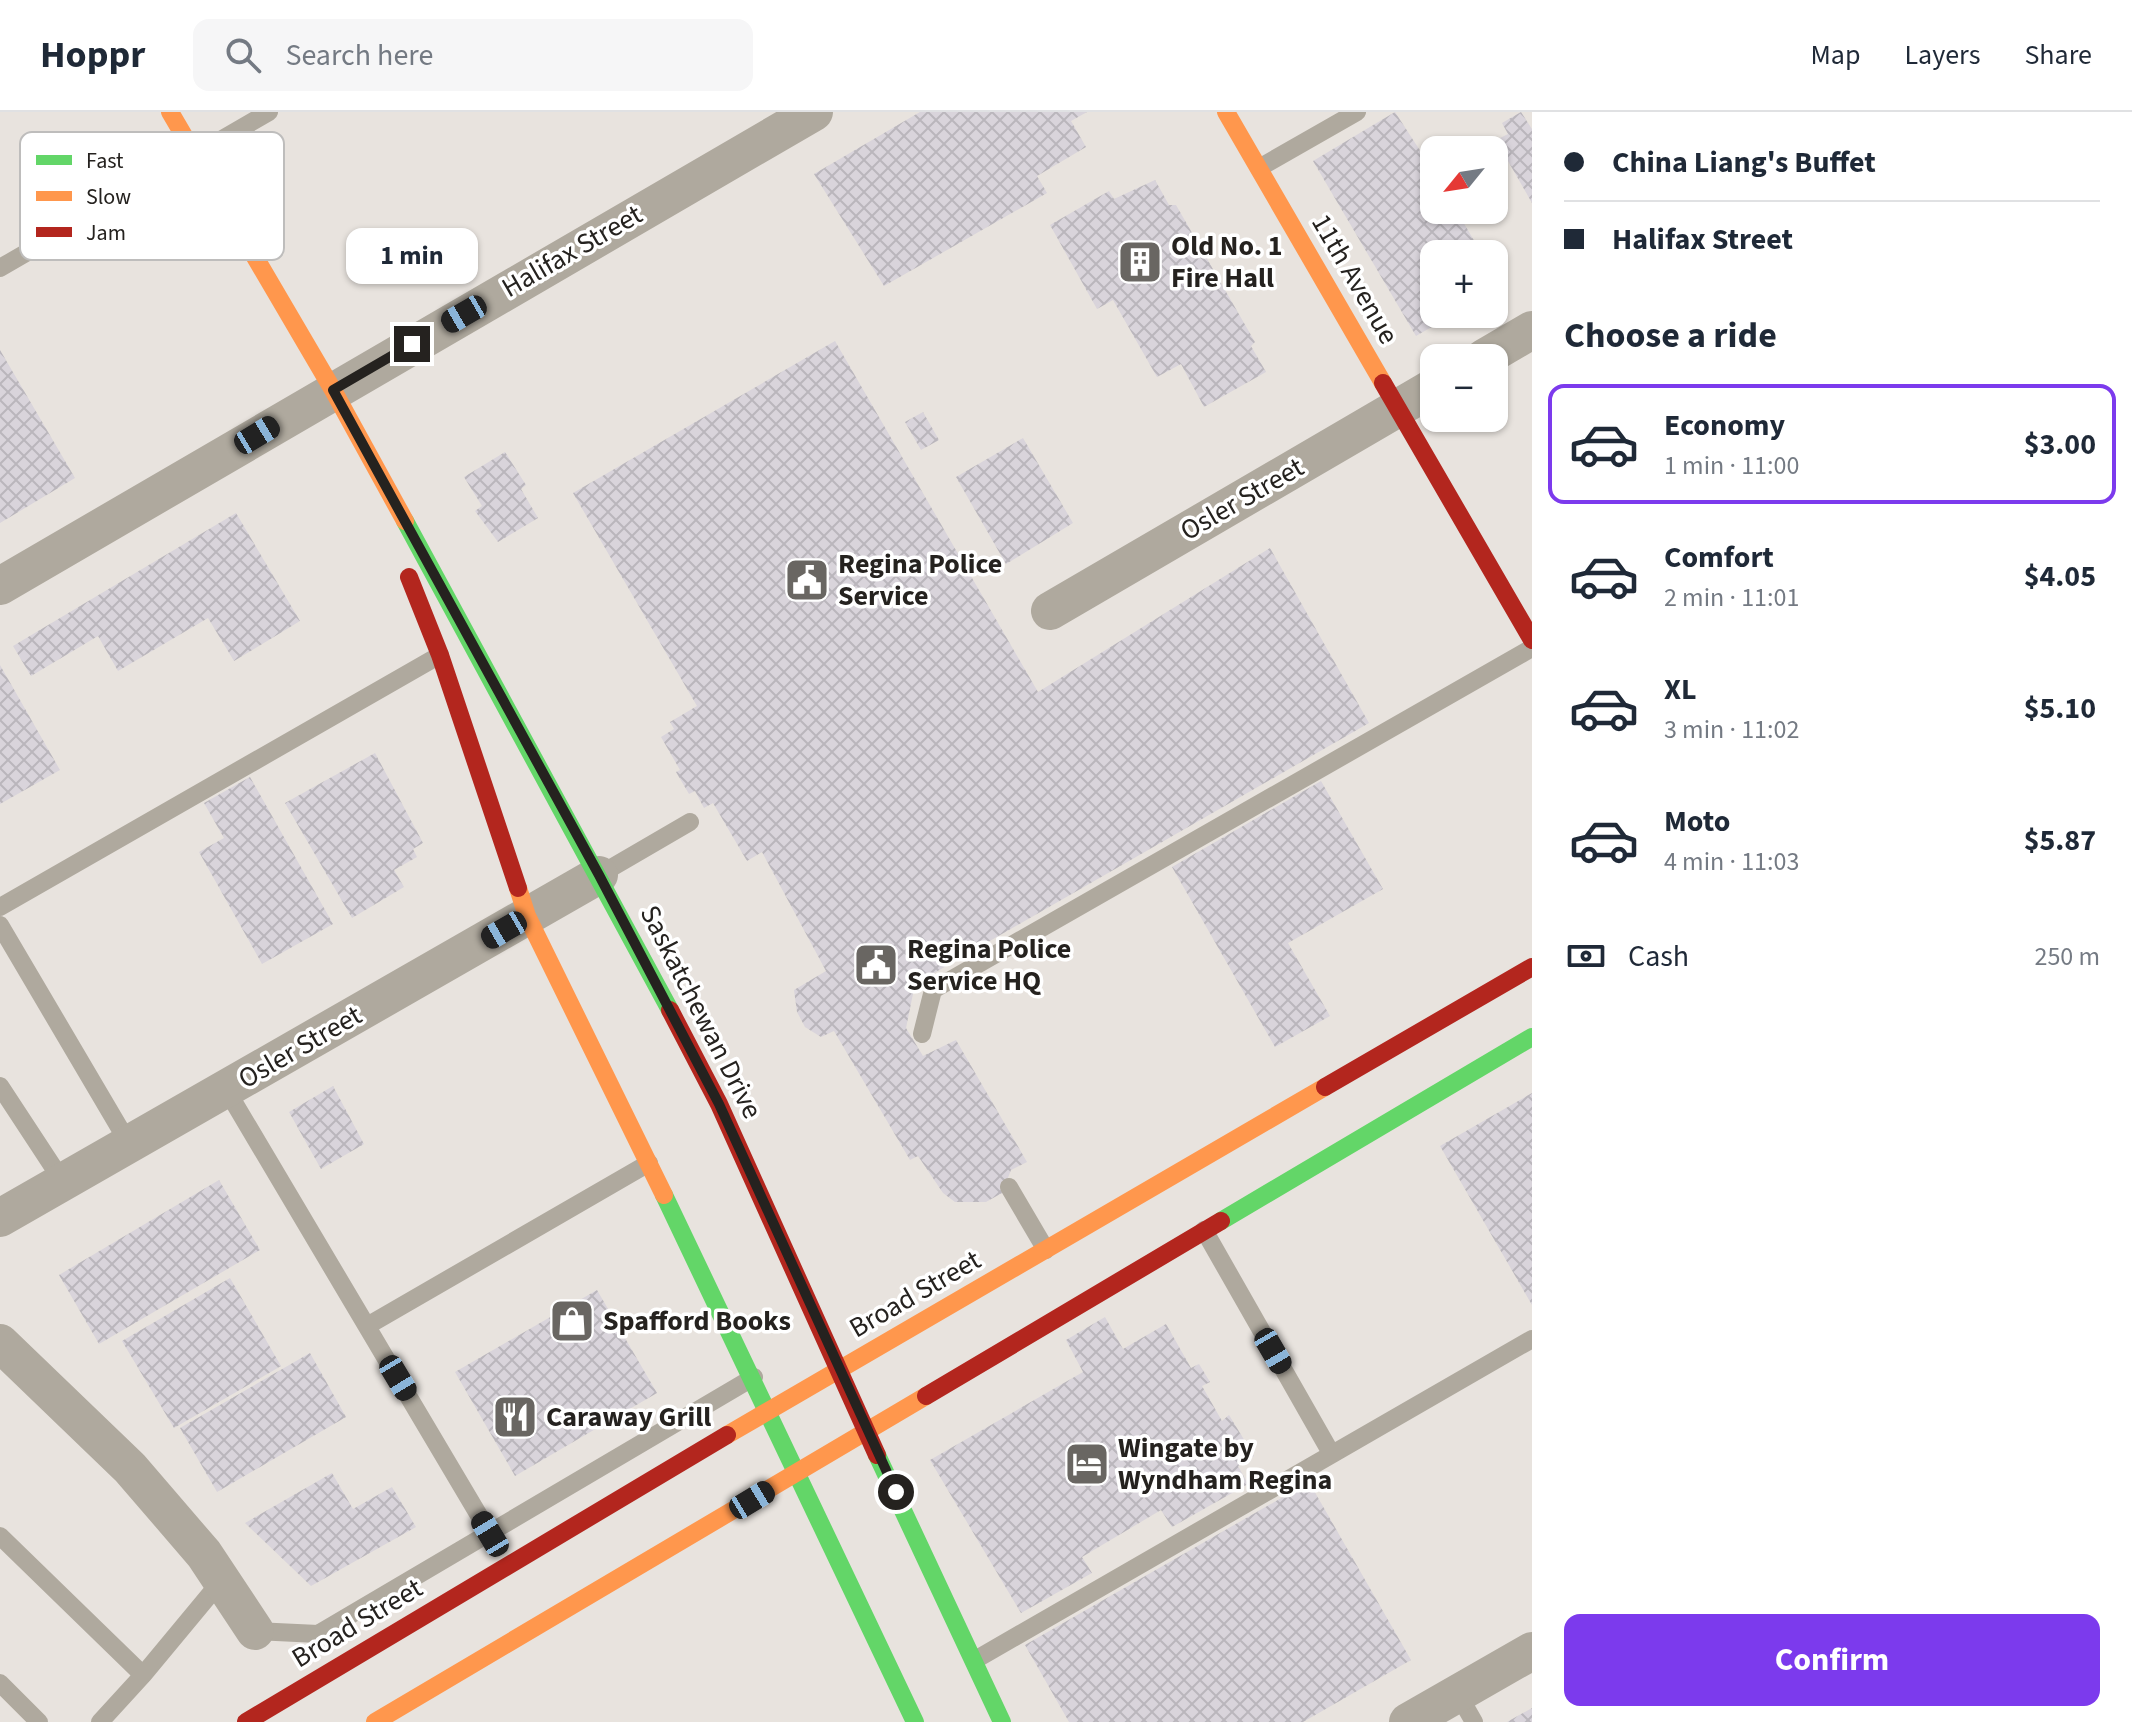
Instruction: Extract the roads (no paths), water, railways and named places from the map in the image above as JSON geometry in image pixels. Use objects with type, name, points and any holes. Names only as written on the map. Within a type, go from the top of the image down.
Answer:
[{"type":"main road","name":"Saskatchewan Drive","points":[[170,112],[182,132]]},
{"type":"main road","name":"11th Avenue","points":[[1226,112],[1532,640]]},
{"type":"main road","name":"Saskatchewan Drive","points":[[257,260],[333,390],[599,875],[719,1104],[838,1370],[1002,1722]]},
{"type":"main road","name":"Saskatchewan Drive","points":[[333,390],[392,537]]},
{"type":"main road","points":[[404,567],[440,655],[527,916],[754,1377],[915,1722]]},
{"type":"main road","name":"Broad Street","points":[[246,1722],[769,1410],[1532,967]]},
{"type":"main road","points":[[375,1722],[1532,1037]]},
{"type":"street","name":"Halifax Street","points":[[0,586],[814,112]]},
{"type":"street","points":[[1508,344],[1532,330]]},
{"type":"street","name":"Osler Street","points":[[1050,611],[1420,395]]},
{"type":"street","name":"Osler Street","points":[[0,1218],[599,875]]},
{"type":"street","points":[[0,1343],[130,1468],[204,1554],[255,1631]]},
{"type":"street","points":[[1408,1722],[1466,1708],[1532,1651]]},
{"type":"lane","points":[[235,132],[269,112]]},
{"type":"lane","points":[[1259,168],[1357,112]]},
{"type":"lane","points":[[0,268],[20,256]]},
{"type":"lane","points":[[922,1034],[933,990],[1532,648]]},
{"type":"lane","points":[[0,907],[440,655]]},
{"type":"lane","points":[[599,875],[690,822]]},
{"type":"lane","points":[[0,925],[129,1144]]},
{"type":"lane","points":[[0,1086],[63,1182]]},
{"type":"lane","points":[[226,1089],[490,1534]]},
{"type":"lane","points":[[367,1326],[649,1163]]},
{"type":"lane","points":[[1009,1187],[1046,1250]]},
{"type":"lane","points":[[1204,1230],[1331,1453]]},
{"type":"lane","points":[[975,1660],[1532,1339]]},
{"type":"lane","points":[[255,1631],[318,1634],[754,1377]]},
{"type":"lane","points":[[0,1536],[143,1675]]},
{"type":"lane","points":[[100,1722],[221,1581]]},
{"type":"lane","points":[[0,1683],[39,1722]]},
{"type":"place","name":"Old No. 1 Fire Hall","points":[[1140,262]]},
{"type":"place","name":"Regina Police Service","points":[[807,580]]},
{"type":"place","name":"Regina Police Service HQ","points":[[876,965]]},
{"type":"place","name":"Spafford Books","points":[[572,1321]]},
{"type":"place","name":"Caraway Grill","points":[[515,1417]]},
{"type":"place","name":"Wingate by Wyndham Regina","points":[[1087,1464]]}]
